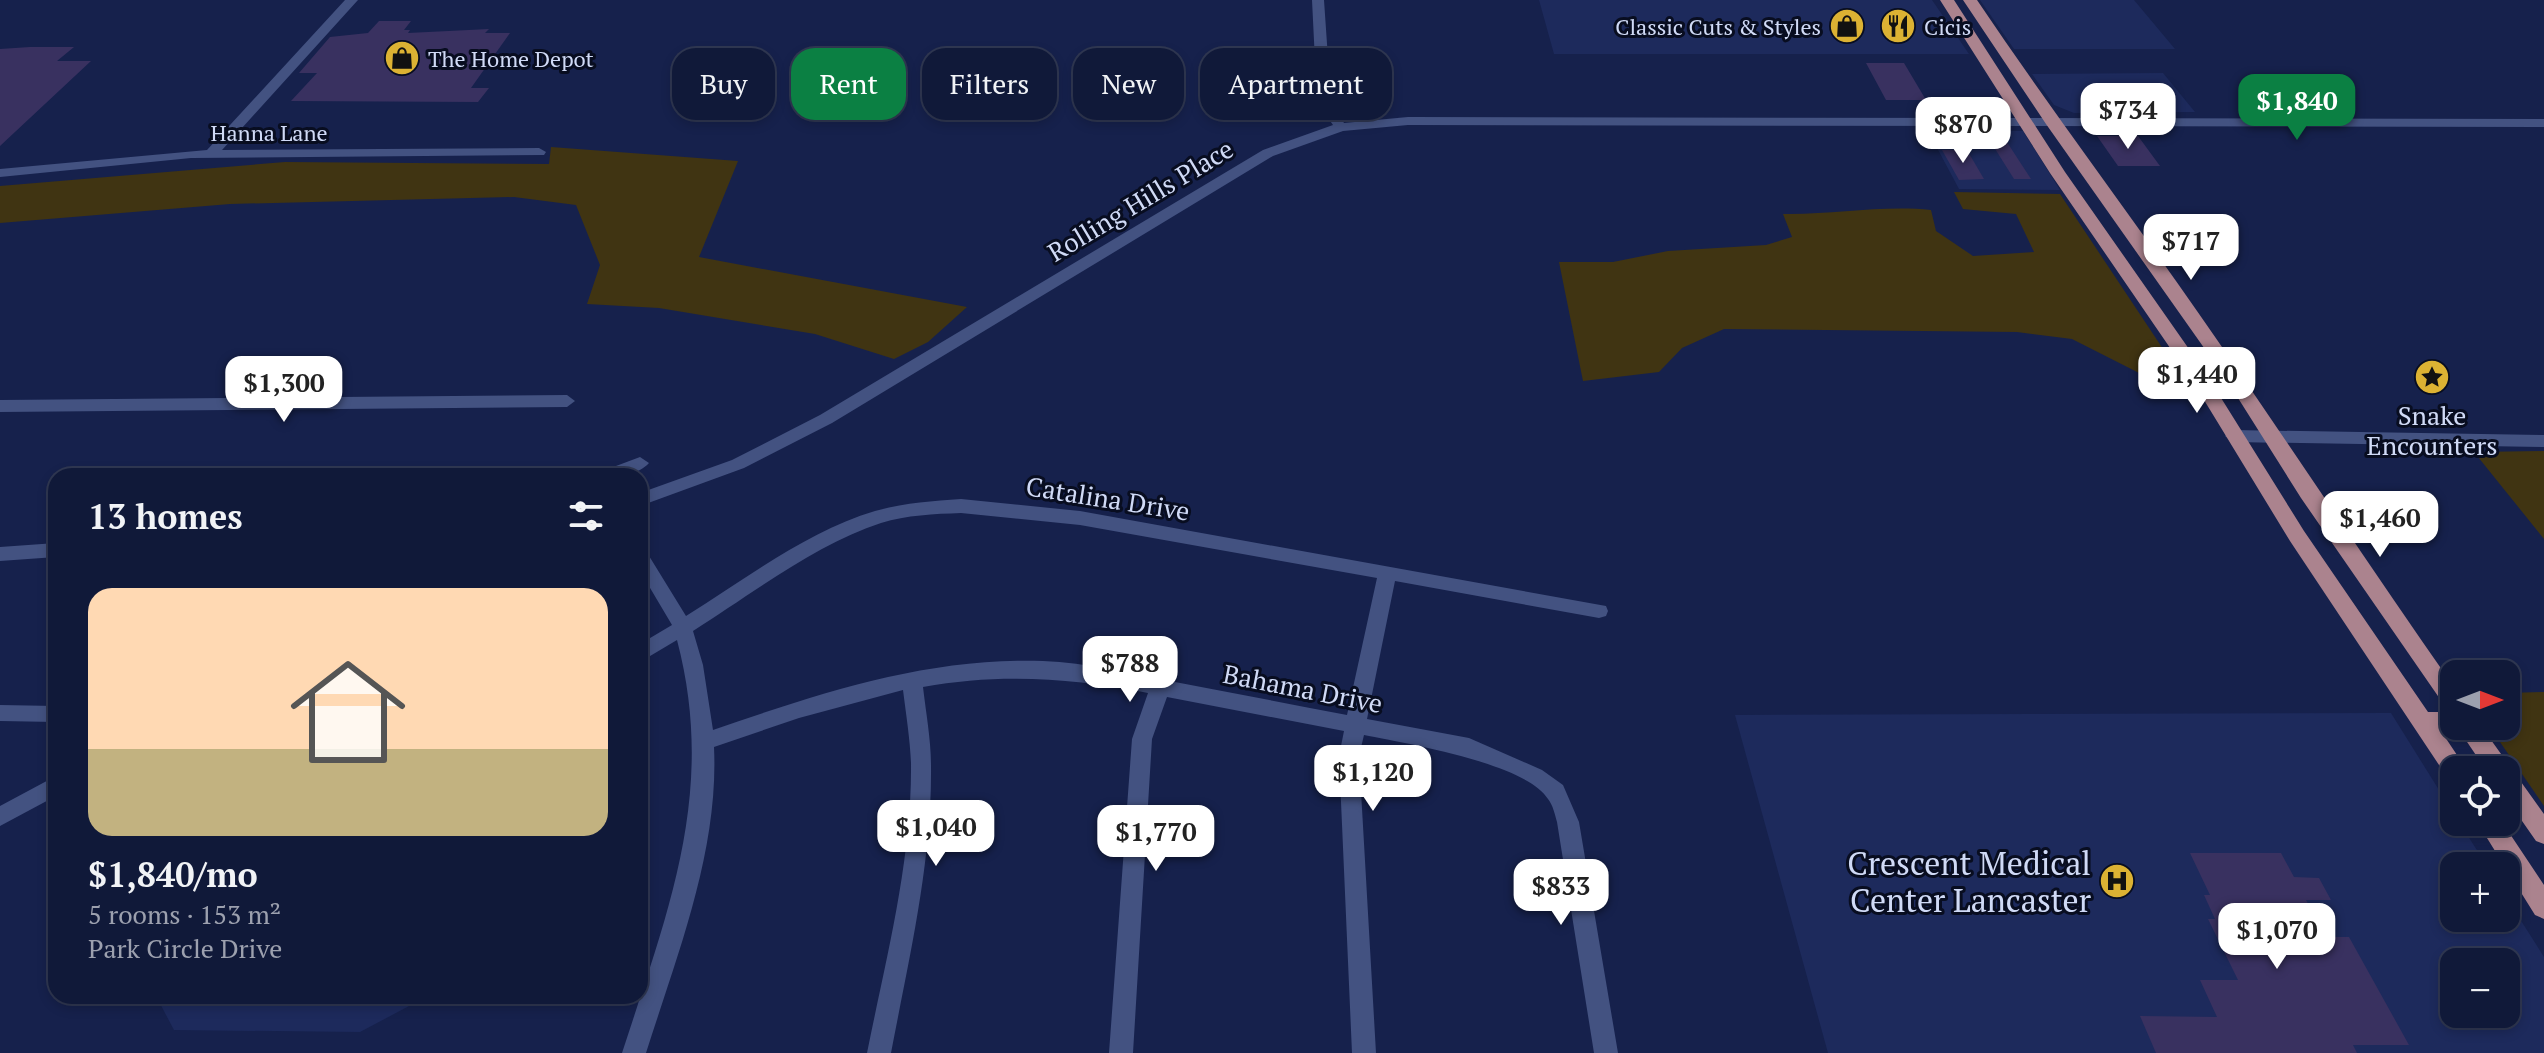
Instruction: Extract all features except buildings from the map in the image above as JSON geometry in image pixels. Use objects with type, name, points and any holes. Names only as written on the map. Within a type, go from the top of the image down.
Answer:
[{"type":"main road","points":[[1947,0],[2025,121],[2197,373],[2297,536],[2446,756]]},
{"type":"main road","points":[[1970,0],[2051,121],[2194,321],[2440,684]]},
{"type":"main road","points":[[2423,721],[2440,722]]},
{"type":"main road","points":[[2520,799],[2544,833]]},
{"type":"main road","points":[[2498,836],[2544,907]]},
{"type":"street","points":[[211,154],[352,0]]},
{"type":"street","points":[[1318,0],[1324,102],[1341,127]]},
{"type":"street","name":"Rolling Hills Place","points":[[648,497],[738,464],[826,419],[1268,153],[1341,127],[1408,121],[2544,123]]},
{"type":"street","name":"Hanna Lane","points":[[0,173],[211,154],[539,152]]},
{"type":"street","points":[[0,406],[567,401]]},
{"type":"street","points":[[2233,436],[2544,441]]},
{"type":"street","points":[[627,468],[640,463]]},
{"type":"street","name":"Catalina Drive","points":[[648,649],[831,536],[878,517],[919,508],[998,508],[1080,518],[1599,611]]},
{"type":"street","points":[[0,554],[48,551]]},
{"type":"street","points":[[634,1053],[680,903],[694,844],[702,800],[705,741],[702,696],[683,626],[648,569]]},
{"type":"street","points":[[1364,1053],[1348,769],[1387,573]]},
{"type":"street","name":"Bahama Drive","points":[[705,741],[780,714],[912,678],[965,671],[1062,669],[1469,747],[1535,776],[1556,791],[1568,822],[1606,1053]]},
{"type":"street","points":[[879,1053],[913,866],[919,812],[921,763],[912,678]]},
{"type":"street","points":[[1121,1053],[1142,739],[1160,688]]},
{"type":"street","points":[[0,713],[48,714]]},
{"type":"street","points":[[0,817],[48,790]]},
{"type":"shaded area","points":[[1539,0],[1932,0],[1969,54],[1554,54]]},
{"type":"shaded area","points":[[1980,0],[2134,0],[2175,49],[2014,49]]},
{"type":"shaded area","points":[[2163,73],[2195,112],[2074,113],[2054,105],[2032,74]]},
{"type":"shaded area","points":[[1928,131],[2023,131],[2060,190],[1959,189]]},
{"type":"shaded area","points":[[551,147],[738,161],[699,257],[967,307],[928,342],[894,359],[815,334],[659,308],[587,304],[600,265],[576,205],[514,197],[230,204],[0,223],[0,186],[285,162],[549,164]]},
{"type":"shaded area","points":[[1954,192],[2060,194],[2183,379],[2145,376],[2072,339],[2017,332],[1724,329],[1682,348],[1659,372],[1583,381],[1559,262],[1613,262],[1668,251],[1766,245],[1792,237],[1783,214],[1894,209],[1931,210],[1936,231],[1973,256],[2034,252],[2016,214],[1963,209]]},
{"type":"shaded area","points":[[2544,451],[2544,539],[2474,452]]},
{"type":"shaded area","points":[[2544,692],[2544,806],[2520,771],[2520,756],[2510,756],[2499,740],[2520,740],[2520,693]]},
{"type":"shaded area","name":"Crescent Medical Center Lancaster","points":[[2391,713],[2440,792],[2440,836],[2468,836],[2478,852],[2440,852],[2440,932],[2520,932],[2520,919],[2544,957],[2544,1053],[1828,1053],[1735,715]]},
{"type":"shaded area","points":[[160,1004],[413,1004],[360,1032],[174,1030]]},
{"type":"place","name":"Classic Cuts & Styles","points":[[1847,26]]},
{"type":"place","name":"Cicis","points":[[1898,26]]},
{"type":"place","name":"The Home Depot","points":[[402,58]]},
{"type":"place","name":"Snake Encounters","points":[[2432,377]]},
{"type":"place","name":"Crescent Medical Center Lancaster","points":[[2117,881]]}]
